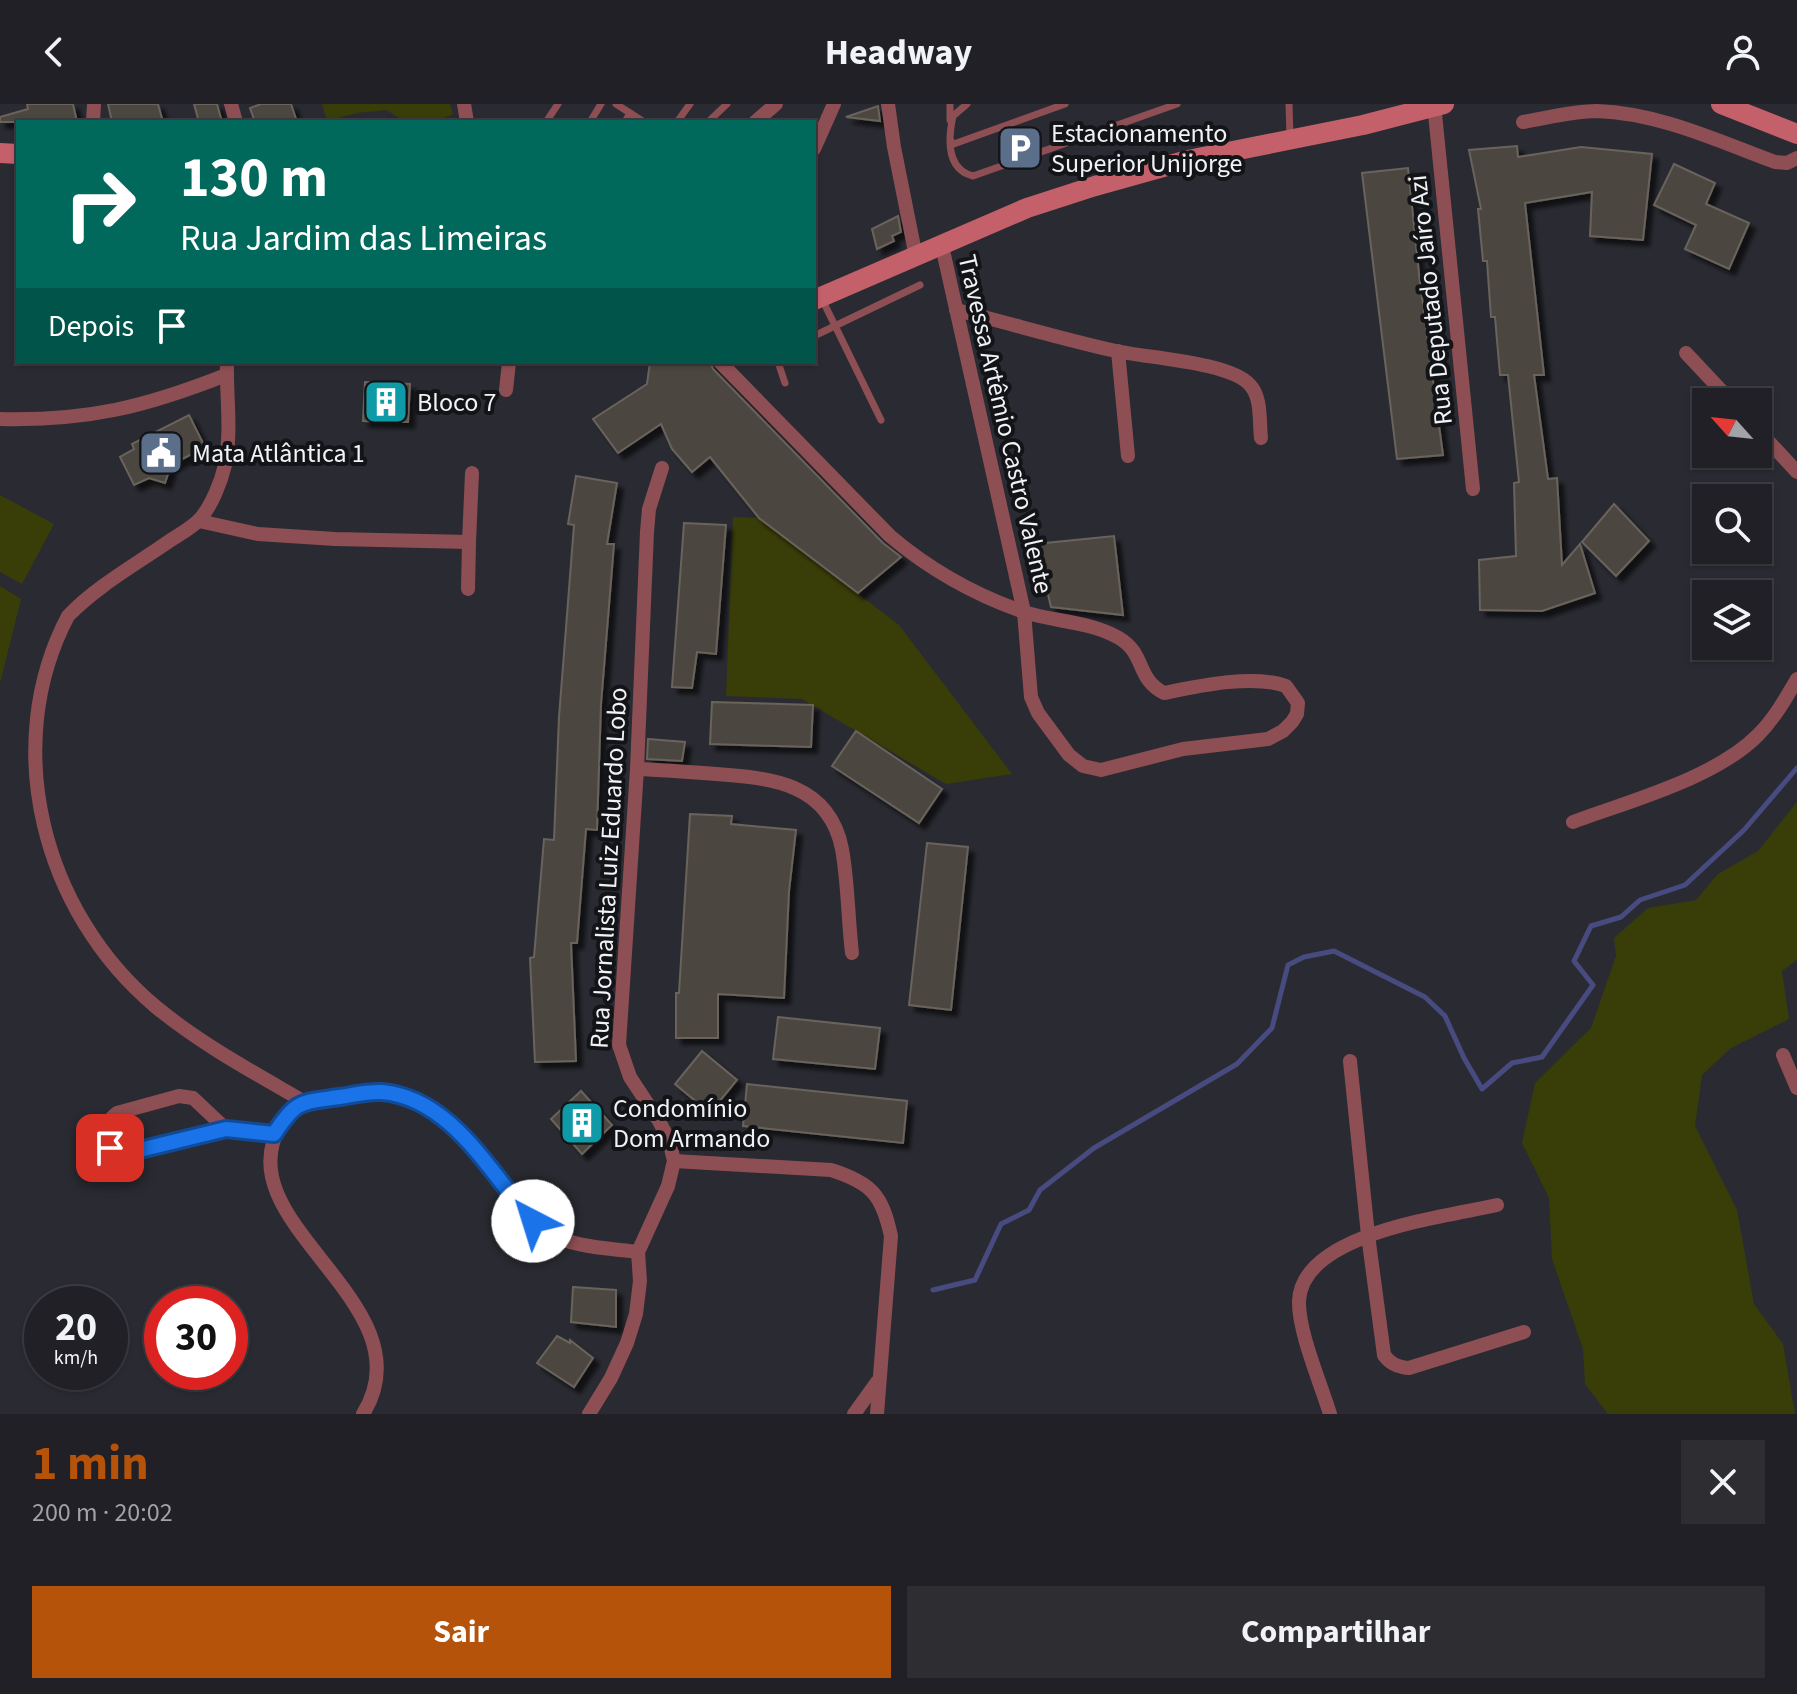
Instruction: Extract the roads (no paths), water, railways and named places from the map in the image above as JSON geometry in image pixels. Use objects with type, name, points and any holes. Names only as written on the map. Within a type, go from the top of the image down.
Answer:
[{"type":"main road","points":[[1721,104],[1797,134]]},
{"type":"main road","points":[[817,299],[1027,208],[1095,186],[1188,160],[1363,125],[1437,105]]},
{"type":"street","points":[[757,120],[776,104]]},
{"type":"street","points":[[816,144],[834,104]]},
{"type":"street","points":[[888,104],[916,257]]},
{"type":"street","name":"Rua Deputado Jaíro Azi","points":[[1437,105],[1473,489]]},
{"type":"street","points":[[1523,122],[1596,111],[1685,129],[1775,162],[1787,163],[1797,158]]},
{"type":"street","name":"Travessa Artêmio Castro Valente","points":[[722,364],[914,557],[957,582],[1024,612],[1097,628],[1120,639],[1136,652],[1146,680],[1164,693],[1229,683],[1280,683],[1293,692],[1298,703],[1297,714],[1283,731],[1268,739],[1183,749],[1101,770],[1083,766],[1069,755],[1038,713],[1031,697],[1024,612],[942,246]]},
{"type":"street","points":[[956,310],[1118,351],[1220,369],[1242,378],[1252,387],[1258,400],[1261,438]]},
{"type":"street","points":[[1118,351],[1128,456]]},
{"type":"street","points":[[1686,353],[1719,388]]},
{"type":"street","points":[[506,390],[509,364]]},
{"type":"street","points":[[0,419],[43,420],[113,411],[172,395],[227,368],[229,438],[224,467],[211,501],[199,521],[95,592],[68,616],[30,670]]},
{"type":"street","points":[[1772,445],[1797,472]]},
{"type":"street","name":"Rua Jornalista Luiz Eduardo Lobo","points":[[662,468],[648,520],[637,769],[619,1045],[630,1077],[669,1140],[674,1161]]},
{"type":"street","points":[[468,589],[472,473]]},
{"type":"street","points":[[199,521],[258,534],[469,542]]},
{"type":"street","points":[[1573,822],[1661,789],[1729,758],[1757,736],[1797,679]]},
{"type":"street","points":[[637,769],[768,778],[803,792],[819,805],[834,824],[842,848],[852,953]]},
{"type":"street","points":[[42,870],[54,893],[121,974],[155,1006],[229,1058],[303,1101],[382,1092],[406,1098],[431,1111],[470,1144],[519,1207],[544,1230],[575,1244],[638,1252]]},
{"type":"street","points":[[1783,1055],[1797,1088]]},
{"type":"street","points":[[1350,1061],[1384,1355],[1399,1367],[1409,1368],[1524,1332]]},
{"type":"street","points":[[226,1129],[193,1098],[179,1096],[117,1113],[109,1119],[105,1128],[110,1148],[123,1154],[226,1129],[274,1134]]},
{"type":"street","points":[[303,1101],[274,1134],[268,1162],[275,1191],[370,1329],[377,1368],[369,1404],[363,1414]]},
{"type":"street","points":[[589,1414],[611,1378],[636,1314],[640,1281],[638,1252],[668,1186],[674,1161],[831,1170],[854,1177],[874,1191],[885,1210],[891,1236],[877,1414]]},
{"type":"street","points":[[1330,1414],[1301,1321],[1301,1287],[1307,1274],[1320,1260],[1368,1235],[1497,1205]]},
{"type":"street","points":[[854,1414],[878,1380]]},
{"type":"lane","points":[[616,104],[641,120]]},
{"type":"lane","points":[[710,120],[727,104]]},
{"type":"lane","points":[[950,104],[955,167],[961,173],[973,176],[1177,104]]},
{"type":"lane","points":[[951,145],[953,116],[967,104]]},
{"type":"lane","points":[[951,145],[1065,104]]},
{"type":"lane","points":[[1289,104],[1290,140]]},
{"type":"lane","points":[[626,120],[630,113]]},
{"type":"lane","points":[[816,335],[920,285]]},
{"type":"lane","points":[[817,299],[835,326],[881,420]]},
{"type":"lane","points":[[779,364],[785,383]]},
{"type":"waterway","points":[[933,1290],[975,1280],[1001,1224],[1029,1210],[1040,1190],[1094,1148],[1237,1064],[1272,1028],[1288,965],[1304,957],[1334,951],[1425,997],[1445,1016],[1482,1089],[1512,1063],[1542,1057],[1593,985],[1574,961],[1591,926],[1621,917],[1640,900],[1685,885],[1744,830],[1797,768]]},
{"type":"place","name":"Estacionamento Superior Unijorge","points":[[1020,148]]},
{"type":"place","name":"Bloco 7","points":[[386,402]]},
{"type":"place","name":"Mata Atlântica 1","points":[[161,453]]},
{"type":"place","name":"Condomínio Dom Armando","points":[[582,1123]]}]
